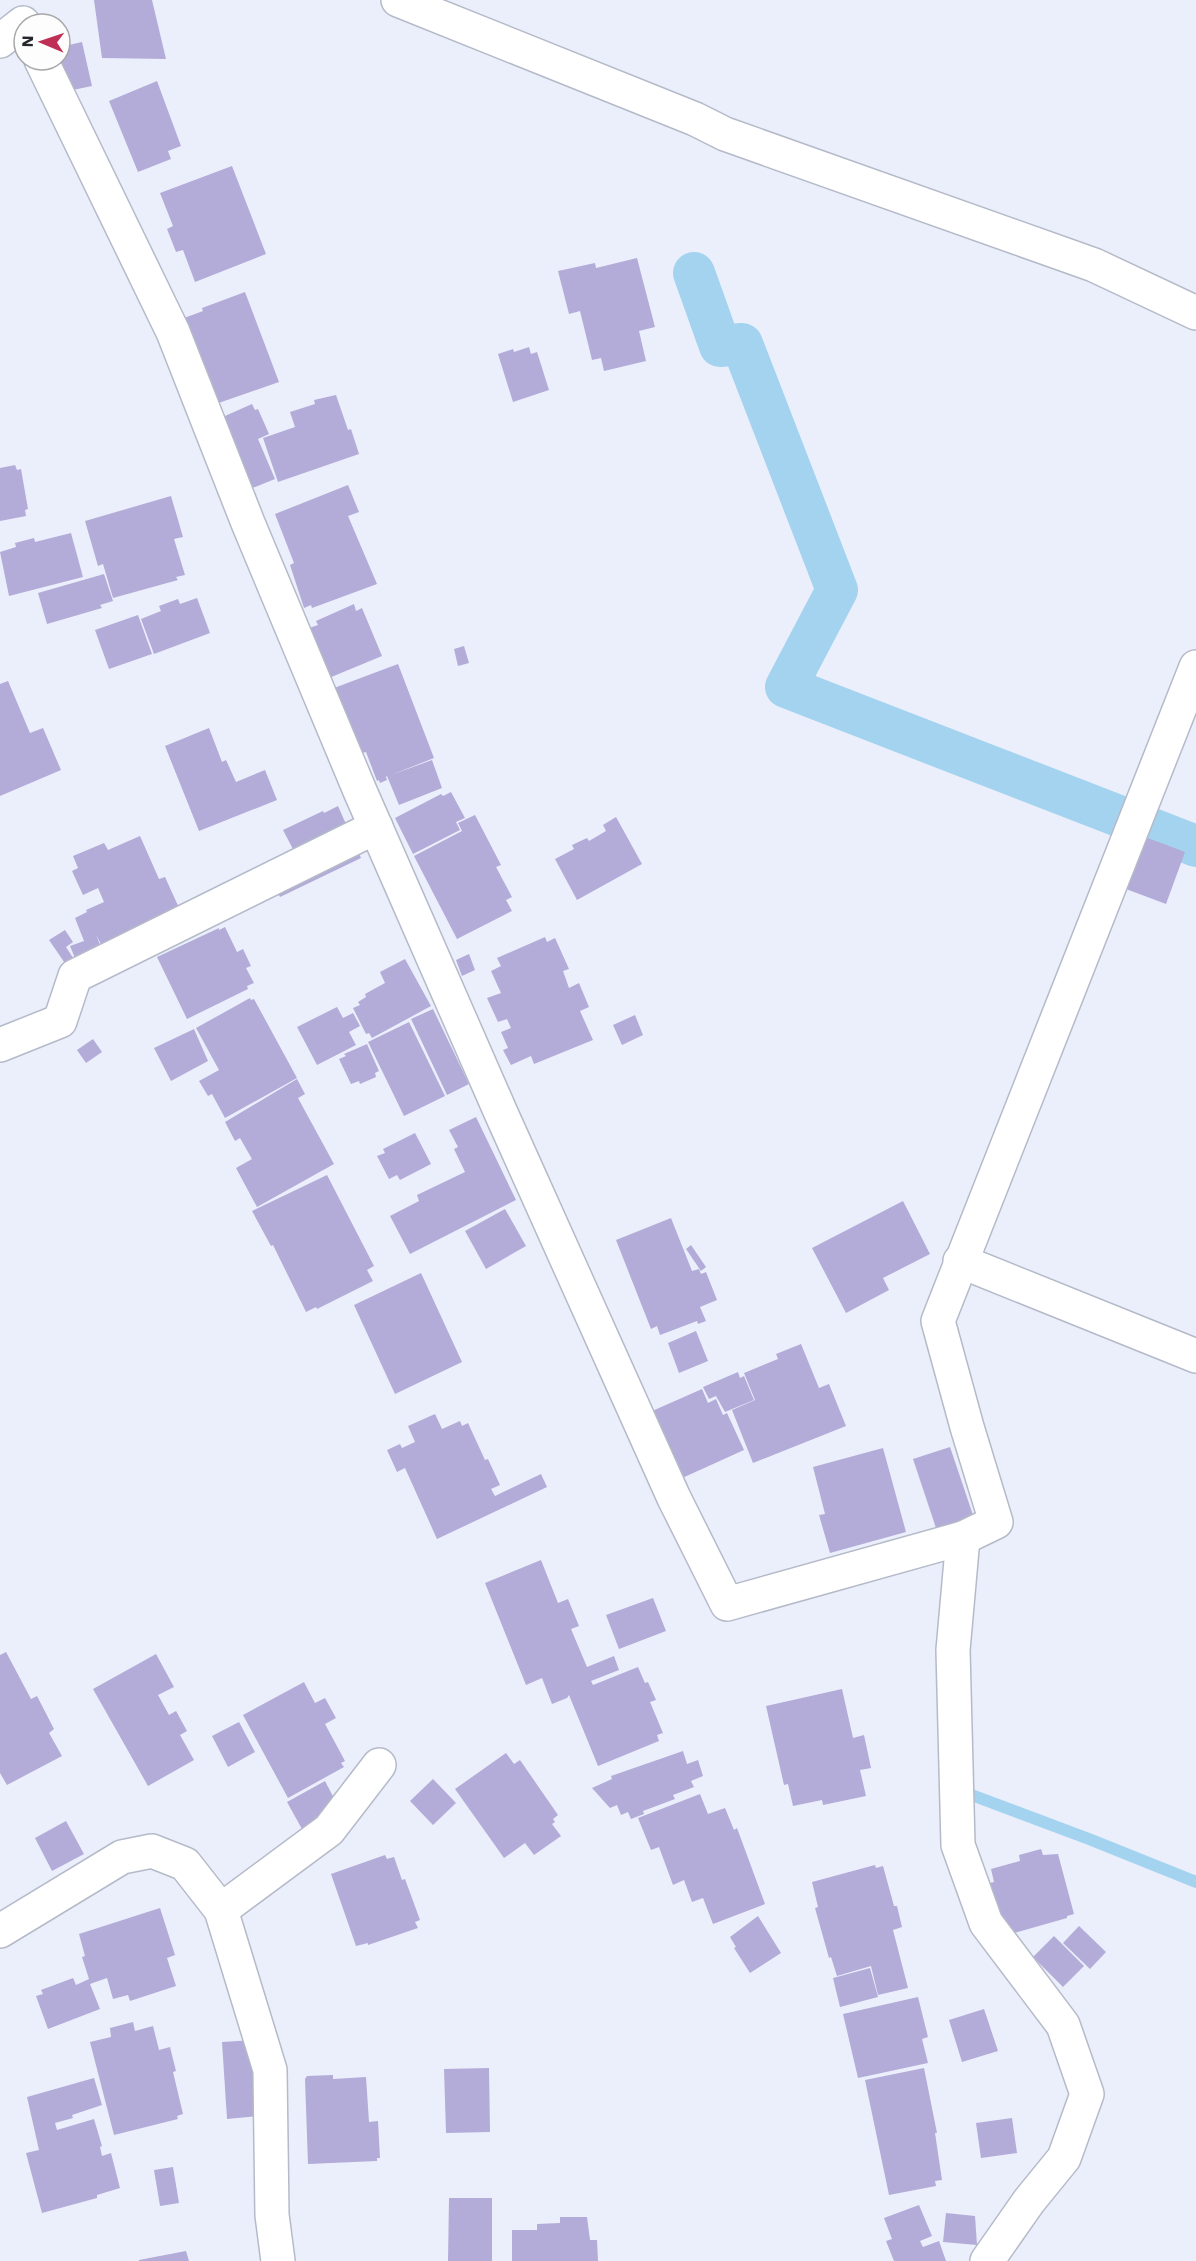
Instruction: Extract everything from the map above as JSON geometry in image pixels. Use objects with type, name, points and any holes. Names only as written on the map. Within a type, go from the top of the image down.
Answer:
[{"type":"street","points":[[398,0],[684,114],[725,134],[1094,265],[1196,313]]},
{"type":"street","points":[[47,72],[173,332],[248,523],[376,828],[674,1498],[727,1604],[963,1538],[996,1522],[966,1427],[938,1321],[1196,666]]},
{"type":"street","points":[[0,1045],[60,1021],[75,976],[376,828]]},
{"type":"street","points":[[960,1261],[1196,1356]]},
{"type":"street","points":[[963,1538],[953,1650],[958,1845],[986,1923],[1063,2025],[1087,2094],[1064,2158],[1029,2201],[987,2261]]},
{"type":"street","points":[[221,1910],[329,1830],[379,1765]]},
{"type":"street","points":[[0,1931],[122,1857],[152,1851],[185,1864],[221,1910],[270,2070],[272,2215],[278,2261]]},
{"type":"building","points":[[94,0],[152,0],[166,59],[102,58]]},
{"type":"building","points":[[82,42],[92,86],[63,92],[59,72],[72,72],[72,44]]},
{"type":"building","points":[[157,81],[181,146],[168,151],[171,159],[138,172],[109,101]]},
{"type":"building","points":[[232,166],[266,254],[195,282],[183,250],[176,252],[167,229],[173,226],[160,193]]},
{"type":"building","points":[[637,258],[655,327],[639,331],[646,361],[604,371],[601,358],[592,360],[580,311],[569,314],[558,271],[595,263],[596,268]]},
{"type":"building","points":[[245,292],[279,382],[207,407],[176,321],[203,311],[202,308]]},
{"type":"building","points":[[529,347],[531,354],[537,352],[549,390],[513,402],[498,354]]},
{"type":"building","points":[[336,395],[359,454],[278,482],[263,438],[295,427],[290,412],[315,404],[314,400]]},
{"type":"building","points":[[252,404],[255,410],[258,409],[269,434],[258,439],[275,479],[245,491],[216,420]]},
{"type":"building","points":[[15,465],[17,470],[21,469],[28,509],[25,510],[26,516],[0,521],[0,468]]},
{"type":"building","points":[[348,485],[359,512],[348,516],[377,584],[312,608],[311,605],[304,608],[290,565],[294,563],[275,514]]},
{"type":"building","points":[[171,496],[183,537],[174,539],[185,575],[176,577],[178,580],[113,598],[103,564],[98,566],[85,521]]},
{"type":"building","points":[[71,533],[83,577],[9,596],[0,552],[16,547],[15,543],[34,538],[35,542]]},
{"type":"building","points":[[104,574],[113,601],[100,605],[102,608],[47,624],[38,593]]},
{"type":"building","points":[[197,598],[210,633],[154,654],[141,619],[161,611],[159,606],[178,599],[180,604]]},
{"type":"building","points":[[354,604],[356,611],[362,608],[382,656],[329,678],[309,628],[318,625],[316,621]]},
{"type":"building","points":[[138,615],[152,654],[109,669],[95,630]]},
{"type":"building","points":[[464,646],[469,663],[458,666],[454,649]]},
{"type":"building","points":[[398,664],[434,758],[391,775],[432,760],[442,788],[399,805],[387,776],[387,780],[380,783],[379,780],[377,781],[366,752],[362,753],[334,688]]},
{"type":"building","points":[[8,681],[30,733],[43,728],[61,770],[0,796],[0,684]]},
{"type":"building","points":[[209,728],[222,762],[226,760],[236,782],[265,770],[277,800],[199,831],[165,746]]},
{"type":"building","points":[[451,792],[465,818],[456,822],[460,830],[413,854],[395,818],[441,794],[443,796]]},
{"type":"building","points":[[338,806],[361,858],[280,897],[274,886],[296,855],[283,830]]},
{"type":"building","points":[[475,815],[501,865],[496,867],[512,897],[506,900],[512,911],[457,939],[414,856],[462,831],[458,823]]},
{"type":"building","points":[[616,817],[642,864],[577,900],[555,859],[574,849],[572,845],[587,838],[589,841],[606,831],[603,825]]},
{"type":"building","points":[[140,836],[159,879],[165,877],[180,910],[102,946],[96,935],[101,947],[82,975],[70,946],[84,941],[75,918],[104,902],[98,888],[83,895],[72,871],[78,868],[73,856],[104,843],[108,850]]},
{"type":"building","points":[[1145,837],[1185,852],[1166,904],[1126,889]]},
{"type":"building","points":[[225,927],[237,952],[243,949],[251,966],[246,968],[254,983],[247,986],[248,989],[187,1019],[157,957]]},
{"type":"building","points":[[65,930],[73,942],[66,947],[77,964],[69,969],[49,940]]},
{"type":"building","points":[[545,937],[547,942],[555,938],[569,969],[563,971],[569,988],[579,983],[589,1007],[580,1011],[593,1040],[534,1064],[531,1056],[511,1065],[503,1050],[508,1048],[501,1032],[511,1028],[507,1019],[498,1022],[487,998],[501,993],[491,971],[501,966],[497,958]]},
{"type":"building","points":[[469,954],[475,970],[462,976],[456,960]]},
{"type":"building","points":[[405,959],[431,1006],[372,1038],[369,1033],[366,1034],[353,1008],[360,1005],[358,1002],[366,997],[365,994],[385,983],[380,972]]},
{"type":"building","points":[[250,998],[254,999],[297,1078],[225,1118],[212,1094],[208,1096],[199,1081],[219,1070],[196,1028]]},
{"type":"building","points":[[337,1007],[343,1018],[353,1013],[360,1026],[349,1032],[356,1045],[317,1065],[297,1027]]},
{"type":"building","points":[[433,1009],[469,1084],[447,1095],[411,1019]]},
{"type":"building","points":[[635,1015],[643,1035],[622,1045],[613,1025]]},
{"type":"building","points":[[409,1022],[445,1096],[404,1116],[368,1042]]},
{"type":"building","points":[[194,1029],[208,1061],[171,1081],[154,1048]]},
{"type":"building","points":[[93,1039],[102,1052],[86,1063],[77,1050]]},
{"type":"building","points":[[367,1044],[379,1071],[375,1073],[376,1077],[360,1084],[359,1081],[351,1084],[339,1059],[346,1056],[344,1054]]},
{"type":"building","points":[[297,1079],[305,1094],[298,1098],[334,1164],[257,1207],[236,1168],[252,1159],[240,1138],[235,1141],[225,1122]]},
{"type":"building","points":[[476,1117],[516,1200],[410,1254],[390,1216],[419,1201],[417,1195],[465,1172],[454,1149],[458,1147],[449,1130]]},
{"type":"building","points":[[415,1133],[431,1164],[400,1180],[397,1175],[389,1179],[377,1156],[385,1153],[383,1149]]},
{"type":"building","points":[[327,1175],[374,1266],[367,1270],[373,1281],[317,1309],[316,1307],[306,1312],[273,1245],[271,1246],[252,1211]]},
{"type":"building","points":[[903,1201],[930,1254],[883,1278],[889,1290],[846,1313],[812,1248]]},
{"type":"building","points":[[505,1209],[526,1246],[486,1269],[465,1231]]},
{"type":"building","points":[[671,1218],[692,1271],[699,1269],[701,1274],[706,1272],[717,1300],[700,1307],[706,1321],[698,1324],[697,1321],[660,1335],[657,1326],[651,1329],[616,1240]]},
{"type":"building","points":[[691,1245],[706,1267],[701,1271],[686,1249]]},
{"type":"building","points":[[421,1273],[462,1362],[395,1394],[354,1305]]},
{"type":"building","points":[[696,1331],[708,1361],[679,1373],[668,1343]]},
{"type":"building","points":[[801,1344],[819,1388],[829,1384],[846,1426],[753,1463],[732,1410],[755,1400],[744,1373],[778,1359],[776,1354]]},
{"type":"building","points":[[738,1372],[740,1378],[744,1376],[754,1400],[725,1412],[716,1396],[709,1399],[703,1387]]},
{"type":"building","points":[[702,1389],[708,1403],[716,1399],[723,1415],[727,1413],[744,1450],[680,1479],[650,1412]]},
{"type":"building","points":[[435,1414],[442,1429],[460,1421],[462,1426],[468,1423],[485,1460],[488,1459],[500,1485],[491,1489],[495,1496],[541,1474],[547,1487],[437,1539],[405,1468],[397,1472],[387,1450],[400,1444],[402,1448],[415,1442],[408,1426]]},
{"type":"building","points":[[950,1447],[974,1518],[937,1531],[913,1459]]},
{"type":"building","points":[[883,1448],[906,1532],[830,1553],[819,1515],[825,1514],[813,1467]]},
{"type":"building","points":[[541,1560],[558,1603],[568,1599],[579,1626],[571,1629],[587,1667],[614,1656],[619,1670],[591,1681],[593,1685],[638,1667],[656,1700],[650,1702],[663,1733],[657,1735],[659,1741],[598,1766],[569,1695],[552,1704],[542,1678],[526,1685],[485,1583]]},
{"type":"building","points":[[653,1598],[666,1631],[619,1649],[606,1615]]},
{"type":"building","points":[[6,1652],[31,1699],[37,1696],[54,1729],[49,1733],[62,1756],[7,1785],[0,1773],[0,1655]]},
{"type":"building","points":[[156,1654],[174,1687],[158,1695],[169,1715],[176,1711],[187,1731],[180,1735],[194,1760],[148,1786],[93,1689]]},
{"type":"building","points":[[304,1682],[315,1703],[325,1698],[336,1718],[325,1724],[345,1761],[341,1763],[344,1767],[288,1798],[243,1715]]},
{"type":"building","points":[[842,1689],[853,1738],[864,1735],[871,1768],[860,1770],[866,1796],[823,1805],[822,1800],[793,1806],[788,1784],[784,1785],[766,1706]]},
{"type":"building","points":[[239,1722],[255,1752],[228,1767],[212,1736]]},
{"type":"building","points":[[683,1751],[687,1764],[698,1760],[703,1776],[691,1781],[694,1787],[673,1795],[675,1799],[643,1811],[644,1814],[631,1819],[628,1812],[621,1815],[617,1805],[610,1808],[592,1788],[612,1779],[611,1776]]},
{"type":"building","points":[[506,1753],[514,1764],[520,1760],[558,1815],[553,1819],[555,1822],[552,1824],[561,1836],[534,1855],[525,1843],[504,1858],[455,1789]]},
{"type":"building","points":[[433,1779],[456,1803],[433,1825],[410,1801]]},
{"type":"building","points":[[325,1781],[341,1812],[307,1838],[287,1802]]},
{"type":"building","points":[[700,1794],[708,1814],[725,1808],[734,1830],[737,1828],[765,1904],[713,1924],[703,1898],[692,1902],[684,1880],[673,1885],[659,1847],[651,1850],[638,1818]]},
{"type":"building","points":[[66,1821],[84,1854],[52,1871],[35,1838]]},
{"type":"building","points":[[1041,1849],[1043,1855],[1058,1854],[1074,1914],[1007,1935],[996,1923],[985,1884],[994,1882],[991,1869],[1020,1861],[1019,1855]]},
{"type":"building","points":[[385,1855],[387,1859],[394,1857],[402,1880],[405,1879],[420,1920],[415,1922],[418,1928],[368,1945],[368,1943],[356,1946],[331,1874]]},
{"type":"building","points":[[875,1865],[876,1868],[883,1866],[894,1906],[897,1906],[902,1927],[893,1930],[908,1988],[878,1995],[871,1966],[837,1976],[831,1957],[829,1958],[815,1908],[818,1907],[812,1882]]},
{"type":"building","points":[[160,1908],[175,1955],[167,1958],[176,1986],[130,2001],[128,1995],[113,1999],[107,1978],[90,1984],[100,2009],[48,2029],[36,1996],[43,1994],[41,1990],[73,1978],[76,1985],[89,1979],[82,1957],[85,1956],[79,1934]]},
{"type":"building","points":[[758,1916],[781,1953],[750,1973],[734,1948],[736,1947],[730,1937]]},
{"type":"building","points":[[1079,1926],[1106,1952],[1090,1969],[1063,1943]]},
{"type":"building","points":[[1054,1936],[1084,1966],[1063,1987],[1033,1957]]},
{"type":"building","points":[[870,1968],[878,1997],[840,2007],[833,1978]]},
{"type":"building","points":[[918,1997],[928,2037],[922,2039],[928,2063],[858,2078],[843,2014]]},
{"type":"building","points":[[984,2009],[998,2051],[962,2062],[949,2020]]},
{"type":"building","points":[[133,2022],[135,2031],[153,2026],[159,2050],[170,2047],[176,2071],[173,2072],[183,2114],[177,2116],[178,2119],[114,2135],[90,2042],[111,2037],[110,2028]]},
{"type":"building","points":[[254,2040],[260,2116],[227,2119],[222,2042]]},
{"type":"building","points":[[489,2068],[490,2132],[446,2133],[444,2069]]},
{"type":"building","points":[[924,2068],[937,2133],[935,2133],[942,2180],[935,2181],[936,2186],[889,2195],[865,2080]]},
{"type":"building","points":[[333,2075],[333,2079],[366,2077],[369,2122],[378,2121],[380,2158],[377,2158],[377,2161],[308,2164],[305,2079],[307,2076]]},
{"type":"building","points":[[94,2078],[102,2105],[55,2123],[57,2130],[94,2119],[102,2146],[100,2147],[102,2156],[111,2153],[120,2188],[97,2195],[97,2198],[42,2213],[26,2153],[39,2150],[27,2097]]},
{"type":"building","points":[[1012,2118],[1017,2153],[981,2158],[976,2123]]},
{"type":"building","points":[[173,2167],[179,2203],[160,2206],[154,2170]]},
{"type":"building","points":[[449,2198],[492,2198],[492,2261],[448,2261]]},
{"type":"building","points":[[919,2205],[932,2236],[920,2241],[923,2247],[939,2241],[946,2261],[894,2261],[886,2241],[892,2239],[884,2218]]},
{"type":"building","points":[[946,2213],[975,2216],[977,2245],[943,2242]]},
{"type":"building","points":[[560,2217],[587,2217],[590,2240],[597,2240],[598,2261],[512,2261],[512,2230],[537,2230],[537,2224],[560,2223]]},
{"type":"building","points":[[186,2251],[189,2261],[139,2261],[139,2260]]},
{"type":"waterway","points":[[694,273],[720,346],[742,344],[837,590],[786,687],[1196,846]]},
{"type":"waterway","points":[[969,1794],[1196,1882]]}]
